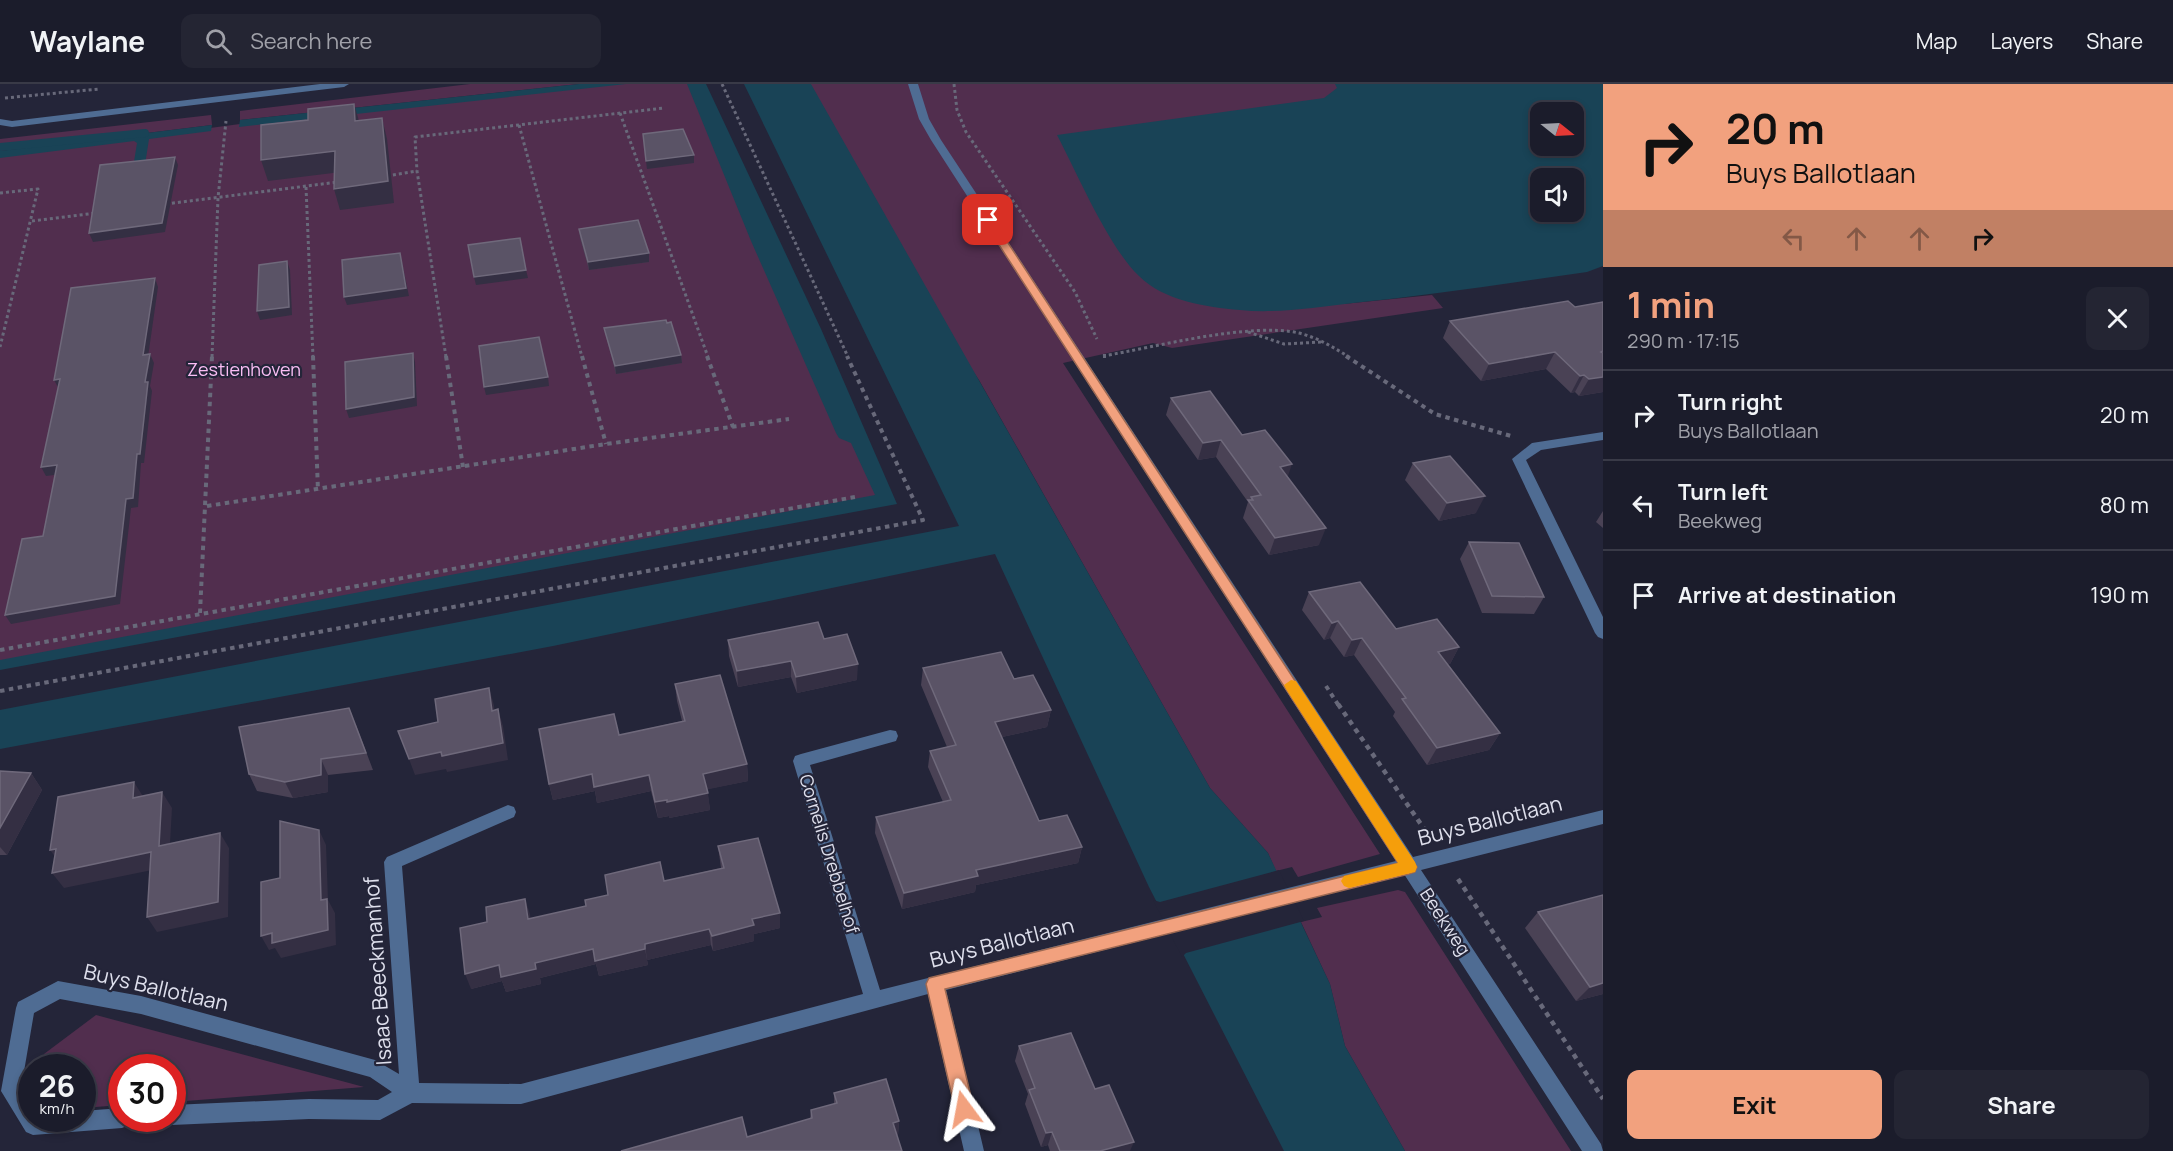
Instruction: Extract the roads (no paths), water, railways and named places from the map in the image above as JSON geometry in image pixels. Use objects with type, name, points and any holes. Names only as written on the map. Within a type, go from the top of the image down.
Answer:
[{"type":"street","points":[[0,122],[12,124],[344,84]]},
{"type":"street","name":"Beekweg","points":[[914,84],[924,119],[936,140],[1594,1151]]},
{"type":"street","points":[[1603,436],[1537,446],[1519,459],[1603,633]]},
{"type":"street","name":"Cornelis Drebbelhof","points":[[874,1001],[801,761],[890,736]]},
{"type":"street","name":"Isaac Beeckmanhof","points":[[410,1093],[393,862],[508,812]]},
{"type":"street","name":"Buys Ballotlaan","points":[[108,1119],[33,1125],[11,1091],[25,1008],[58,990],[141,1005],[375,1070],[410,1093],[521,1094],[935,984],[1603,817]]},
{"type":"street","points":[[935,984],[974,1151]]},
{"type":"street","points":[[186,1113],[309,1109],[380,1110],[410,1093]]},
{"type":"water","points":[[579,84],[626,84],[239,127],[240,120]]},
{"type":"water","points":[[687,84],[706,84],[821,329],[897,504],[0,670],[0,660],[875,495],[851,443],[839,438],[836,433],[751,241]]},
{"type":"water","points":[[744,84],[811,84],[1210,788],[1268,853],[1330,984],[1345,1046],[1405,1151],[1284,1151],[1149,887],[995,554],[553,646],[0,749],[0,710],[959,526]]},
{"type":"water","points":[[1335,84],[1603,84],[1603,266],[1587,272],[1499,285],[1297,310],[1254,311],[1200,305],[1173,297],[1149,285],[1128,263],[1105,229],[1057,135],[1324,98],[1337,88]]},
{"type":"water","points":[[212,125],[211,131],[149,139],[140,197],[128,199],[137,143],[134,141],[0,158],[0,151]]},
{"type":"waterway","points":[[0,147],[145,133]]},
{"type":"park label","name":"Zestienhoven","points":[[244,370]]}]
